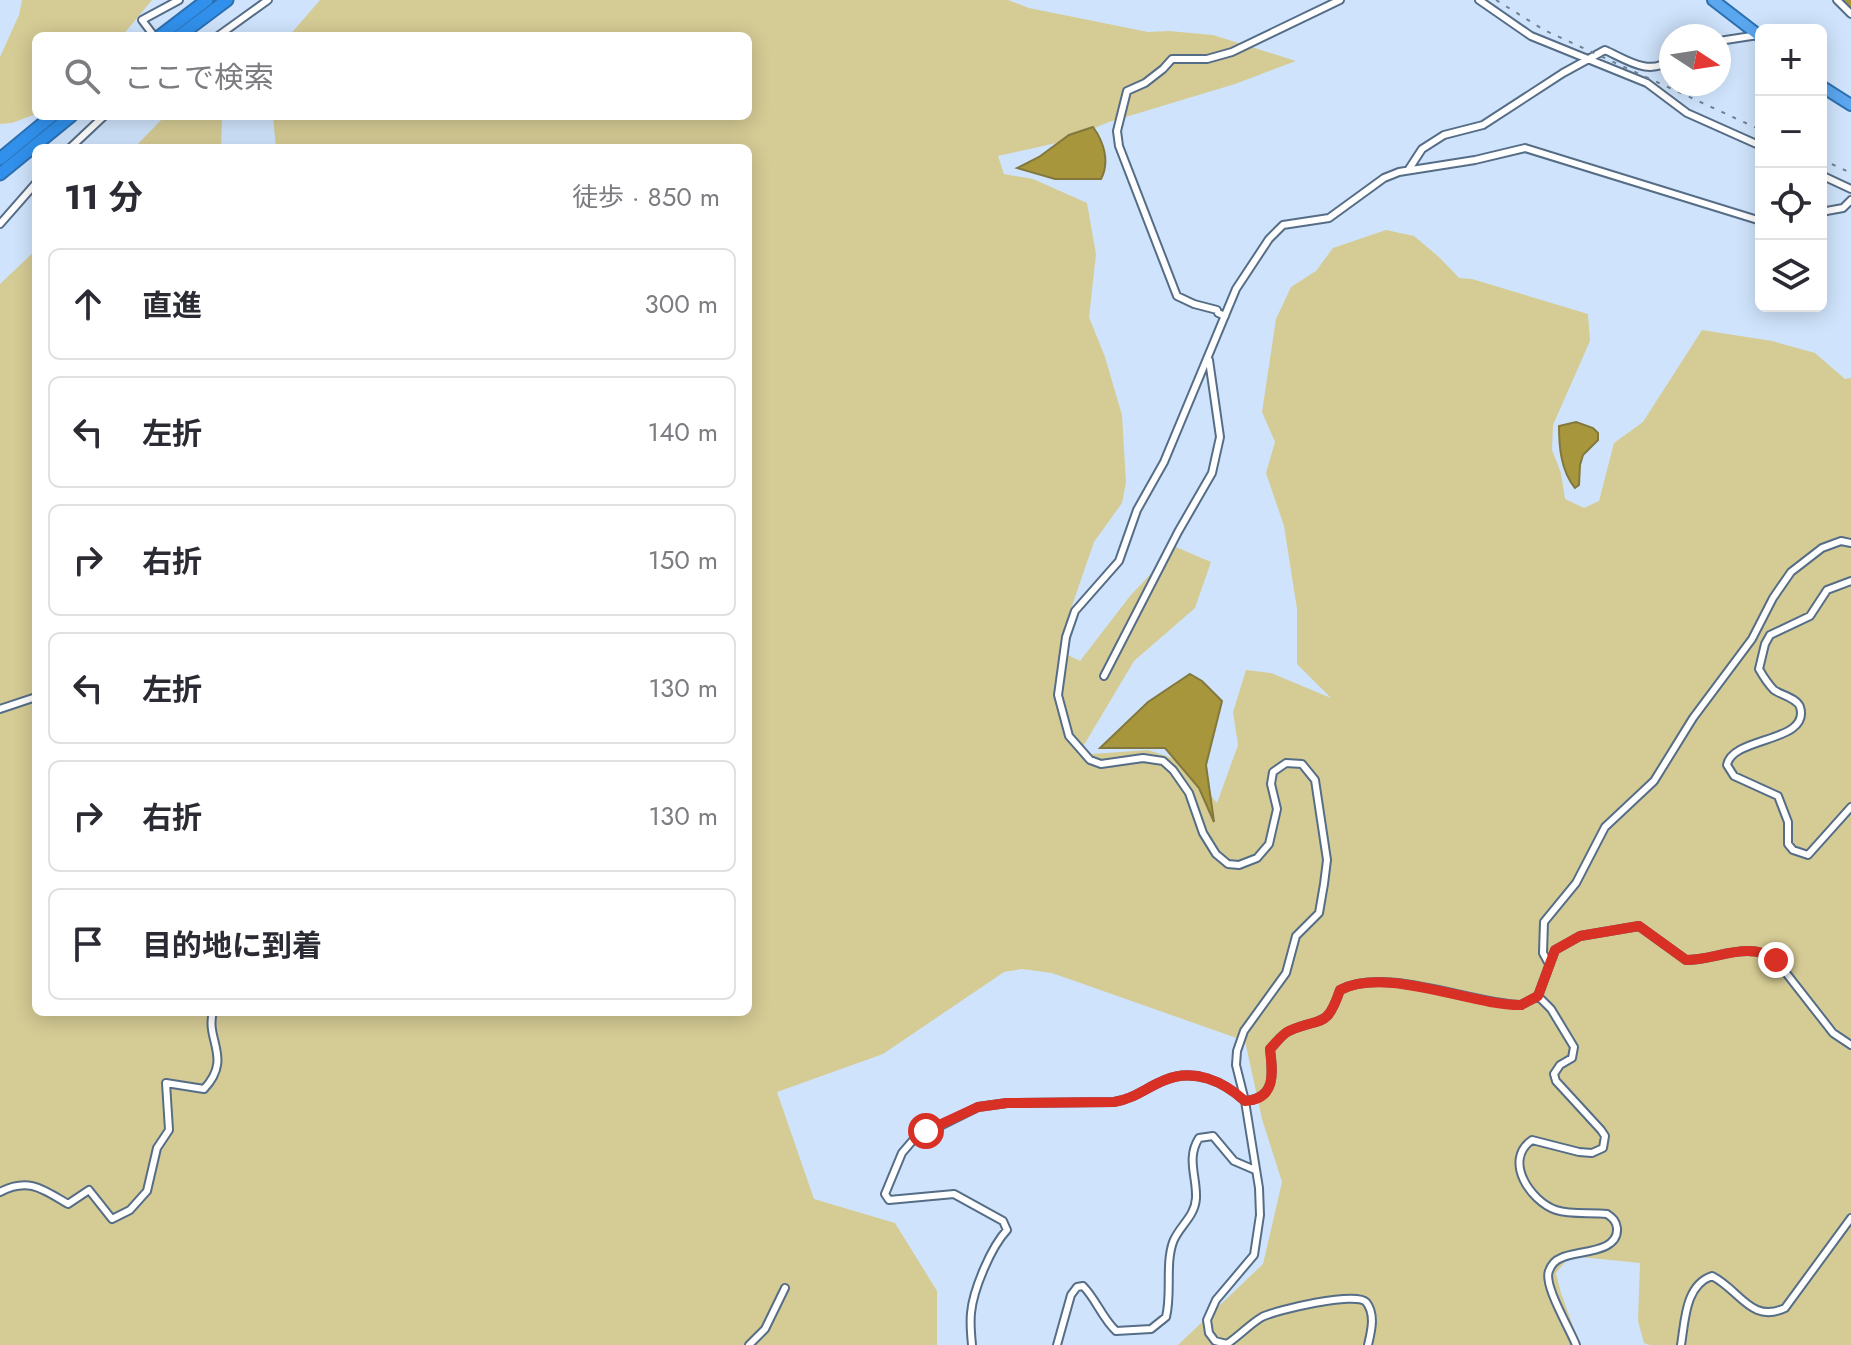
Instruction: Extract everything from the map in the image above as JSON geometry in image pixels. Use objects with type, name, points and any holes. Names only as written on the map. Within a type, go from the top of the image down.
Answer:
[{"type":"highway","points":[[163,32],[207,0]]},
{"type":"highway","points":[[184,32],[227,0]]},
{"type":"highway","points":[[1713,0],[1755,32]]},
{"type":"highway","points":[[1827,90],[1851,105]]},
{"type":"highway","points":[[0,159],[47,120]]},
{"type":"highway","points":[[37,144],[66,120]]},
{"type":"highway","points":[[0,174],[32,148]]},
{"type":"street","points":[[153,32],[142,20],[179,0]]},
{"type":"street","points":[[224,32],[268,0]]},
{"type":"street","points":[[1225,316],[1217,310],[1177,296],[1119,146],[1117,131],[1127,91],[1145,83],[1172,59],[1207,59],[1232,52],[1340,0]]},
{"type":"street","points":[[1479,0],[1531,36],[1647,83],[1687,113],[1755,143]]},
{"type":"street","points":[[1837,0],[1850,14]]},
{"type":"street","points":[[1731,40],[1755,37]]},
{"type":"street","points":[[1409,169],[1422,149],[1444,135],[1483,125],[1563,73],[1605,50],[1647,69],[1659,66]]},
{"type":"street","points":[[74,144],[100,120]]},
{"type":"street","points":[[1368,1345],[1371,1315],[1366,1302],[1357,1297],[1275,1312],[1260,1318],[1227,1344],[1215,1341],[1209,1333],[1207,1320],[1211,1306],[1254,1255],[1260,1215],[1259,1188],[1236,1065],[1237,1051],[1244,1031],[1286,973],[1296,936],[1319,913],[1327,860],[1315,780],[1302,764],[1286,763],[1273,772],[1271,784],[1277,809],[1269,844],[1257,858],[1244,864],[1228,864],[1216,854],[1203,833],[1189,793],[1163,761],[1143,758],[1101,764],[1090,760],[1069,736],[1058,695],[1066,637],[1075,611],[1119,561],[1137,510],[1164,462],[1236,289],[1257,253],[1283,225],[1329,218],[1384,178],[1409,169],[1475,160],[1525,148],[1755,219]]},
{"type":"street","points":[[1827,178],[1851,189]]},
{"type":"street","points":[[0,224],[32,188]]},
{"type":"street","points":[[1827,211],[1843,208],[1851,200]]},
{"type":"street","points":[[1104,676],[1212,473],[1220,437],[1209,356]]},
{"type":"street","points":[[1549,964],[1543,953],[1544,922],[1576,883],[1605,827],[1654,781],[1693,718],[1752,639],[1773,598],[1791,572],[1822,548],[1841,541],[1851,543]]},
{"type":"street","points":[[1851,581],[1827,590],[1810,616],[1770,635],[1759,669],[1772,689],[1796,702],[1800,708],[1799,720],[1783,734],[1734,751],[1727,765],[1734,776],[1778,796],[1788,822],[1788,844],[1800,853],[1808,855],[1817,848],[1851,807]]},
{"type":"street","points":[[0,709],[32,698]]},
{"type":"street","points":[[972,1345],[971,1313],[978,1285],[1007,1230],[1003,1221],[954,1194],[889,1200],[885,1194],[902,1153],[914,1139],[978,1107],[1007,1103],[1129,1100],[1164,1080],[1181,1075],[1202,1076],[1229,1087],[1245,1101],[1257,1100],[1270,1088],[1273,1071],[1270,1049],[1287,1032],[1320,1023],[1334,1009],[1340,990],[1350,985],[1389,983],[1515,1005],[1526,1003],[1538,996],[1555,950],[1564,943],[1580,936],[1632,926],[1643,928],[1686,960],[1748,950],[1768,954],[1833,1033],[1851,1045]]},
{"type":"street","points":[[1538,996],[1551,1009],[1574,1047],[1572,1058],[1560,1065],[1554,1074],[1556,1081],[1601,1130],[1605,1142],[1603,1148],[1592,1153],[1532,1140],[1522,1150],[1519,1170],[1545,1205],[1569,1212],[1607,1214],[1616,1223],[1617,1231],[1613,1240],[1605,1246],[1559,1259],[1547,1274],[1548,1283],[1576,1345]]},
{"type":"street","points":[[0,1192],[20,1183],[40,1187],[68,1204],[89,1190],[112,1219],[130,1210],[147,1191],[157,1148],[169,1130],[166,1083],[204,1089],[212,1081],[218,1062],[212,1016]]},
{"type":"street","points":[[1057,1345],[1071,1295],[1077,1287],[1083,1286],[1106,1322],[1116,1331],[1154,1328],[1166,1317],[1170,1300],[1169,1257],[1174,1239],[1193,1214],[1196,1198],[1191,1163],[1199,1138],[1213,1136],[1234,1161],[1255,1170]]},
{"type":"street","points":[[1681,1345],[1692,1296],[1704,1279],[1712,1276],[1759,1312],[1772,1314],[1785,1308],[1851,1218]]},
{"type":"street","points":[[749,1345],[765,1329],[785,1288]]},
{"type":"shaded area","points":[[22,0],[152,0],[125,32],[32,32],[32,116],[0,124],[0,57],[19,15]]},
{"type":"shaded area","points":[[320,0],[1008,0],[1029,8],[1148,32],[1213,35],[1296,61],[1235,84],[1109,122],[1061,142],[998,156],[1004,174],[1033,179],[1087,203],[1096,254],[1089,317],[1122,415],[1126,482],[1122,503],[1094,542],[1065,626],[1062,652],[1080,661],[1130,596],[1176,547],[1211,562],[1195,608],[1134,661],[1078,755],[1148,750],[1184,762],[1217,803],[1238,745],[1233,712],[1246,670],[1271,673],[1331,698],[1297,664],[1297,609],[1284,526],[1266,473],[1275,442],[1262,412],[1276,319],[1291,287],[1316,271],[1333,248],[1386,230],[1414,236],[1459,278],[1472,279],[1588,314],[1590,341],[1553,425],[1552,450],[1561,473],[1565,499],[1584,508],[1599,501],[1614,443],[1643,422],[1702,330],[1772,341],[1815,353],[1845,379],[1851,378],[1851,1345],[1650,1345],[1644,1343],[1638,1321],[1640,1263],[1570,1256],[1556,1273],[1580,1345],[1178,1345],[1263,1264],[1282,1182],[1262,1119],[1245,1041],[1052,973],[1022,969],[1004,972],[883,1054],[777,1092],[814,1199],[895,1223],[937,1291],[937,1345],[0,1345],[0,284],[32,254],[32,1016],[752,1016],[752,144],[276,144],[273,120],[752,120],[752,32],[292,32]]},
{"type":"shaded area","points":[[161,120],[222,120],[221,144],[138,144]]},
{"type":"shaded area","points":[[1093,127],[1104,152],[1105,166],[1101,179],[1055,179],[1017,168],[1039,157],[1069,135]]},
{"type":"shaded area","points":[[1576,422],[1593,428],[1598,433],[1598,440],[1583,455],[1579,485],[1575,488],[1564,466],[1559,426]]},
{"type":"shaded area","points":[[1190,674],[1222,701],[1206,765],[1214,822],[1199,788],[1165,748],[1100,748],[1148,702]]},
{"type":"waterway","points":[[1843,0],[1851,7]]},
{"type":"railway","points":[[1496,0],[1544,30],[1755,127]]},
{"type":"railway","points":[[1827,162],[1851,173]]},
{"type":"route","points":[[926,1131],[978,1107],[1007,1103],[1129,1100],[1164,1080],[1181,1075],[1202,1076],[1229,1087],[1245,1101],[1257,1100],[1270,1088],[1273,1071],[1270,1049],[1287,1032],[1320,1023],[1334,1009],[1340,990],[1350,985],[1389,983],[1521,1005],[1538,996],[1555,950],[1580,936],[1639,926],[1686,960],[1748,950],[1768,954],[1776,960]]}]
